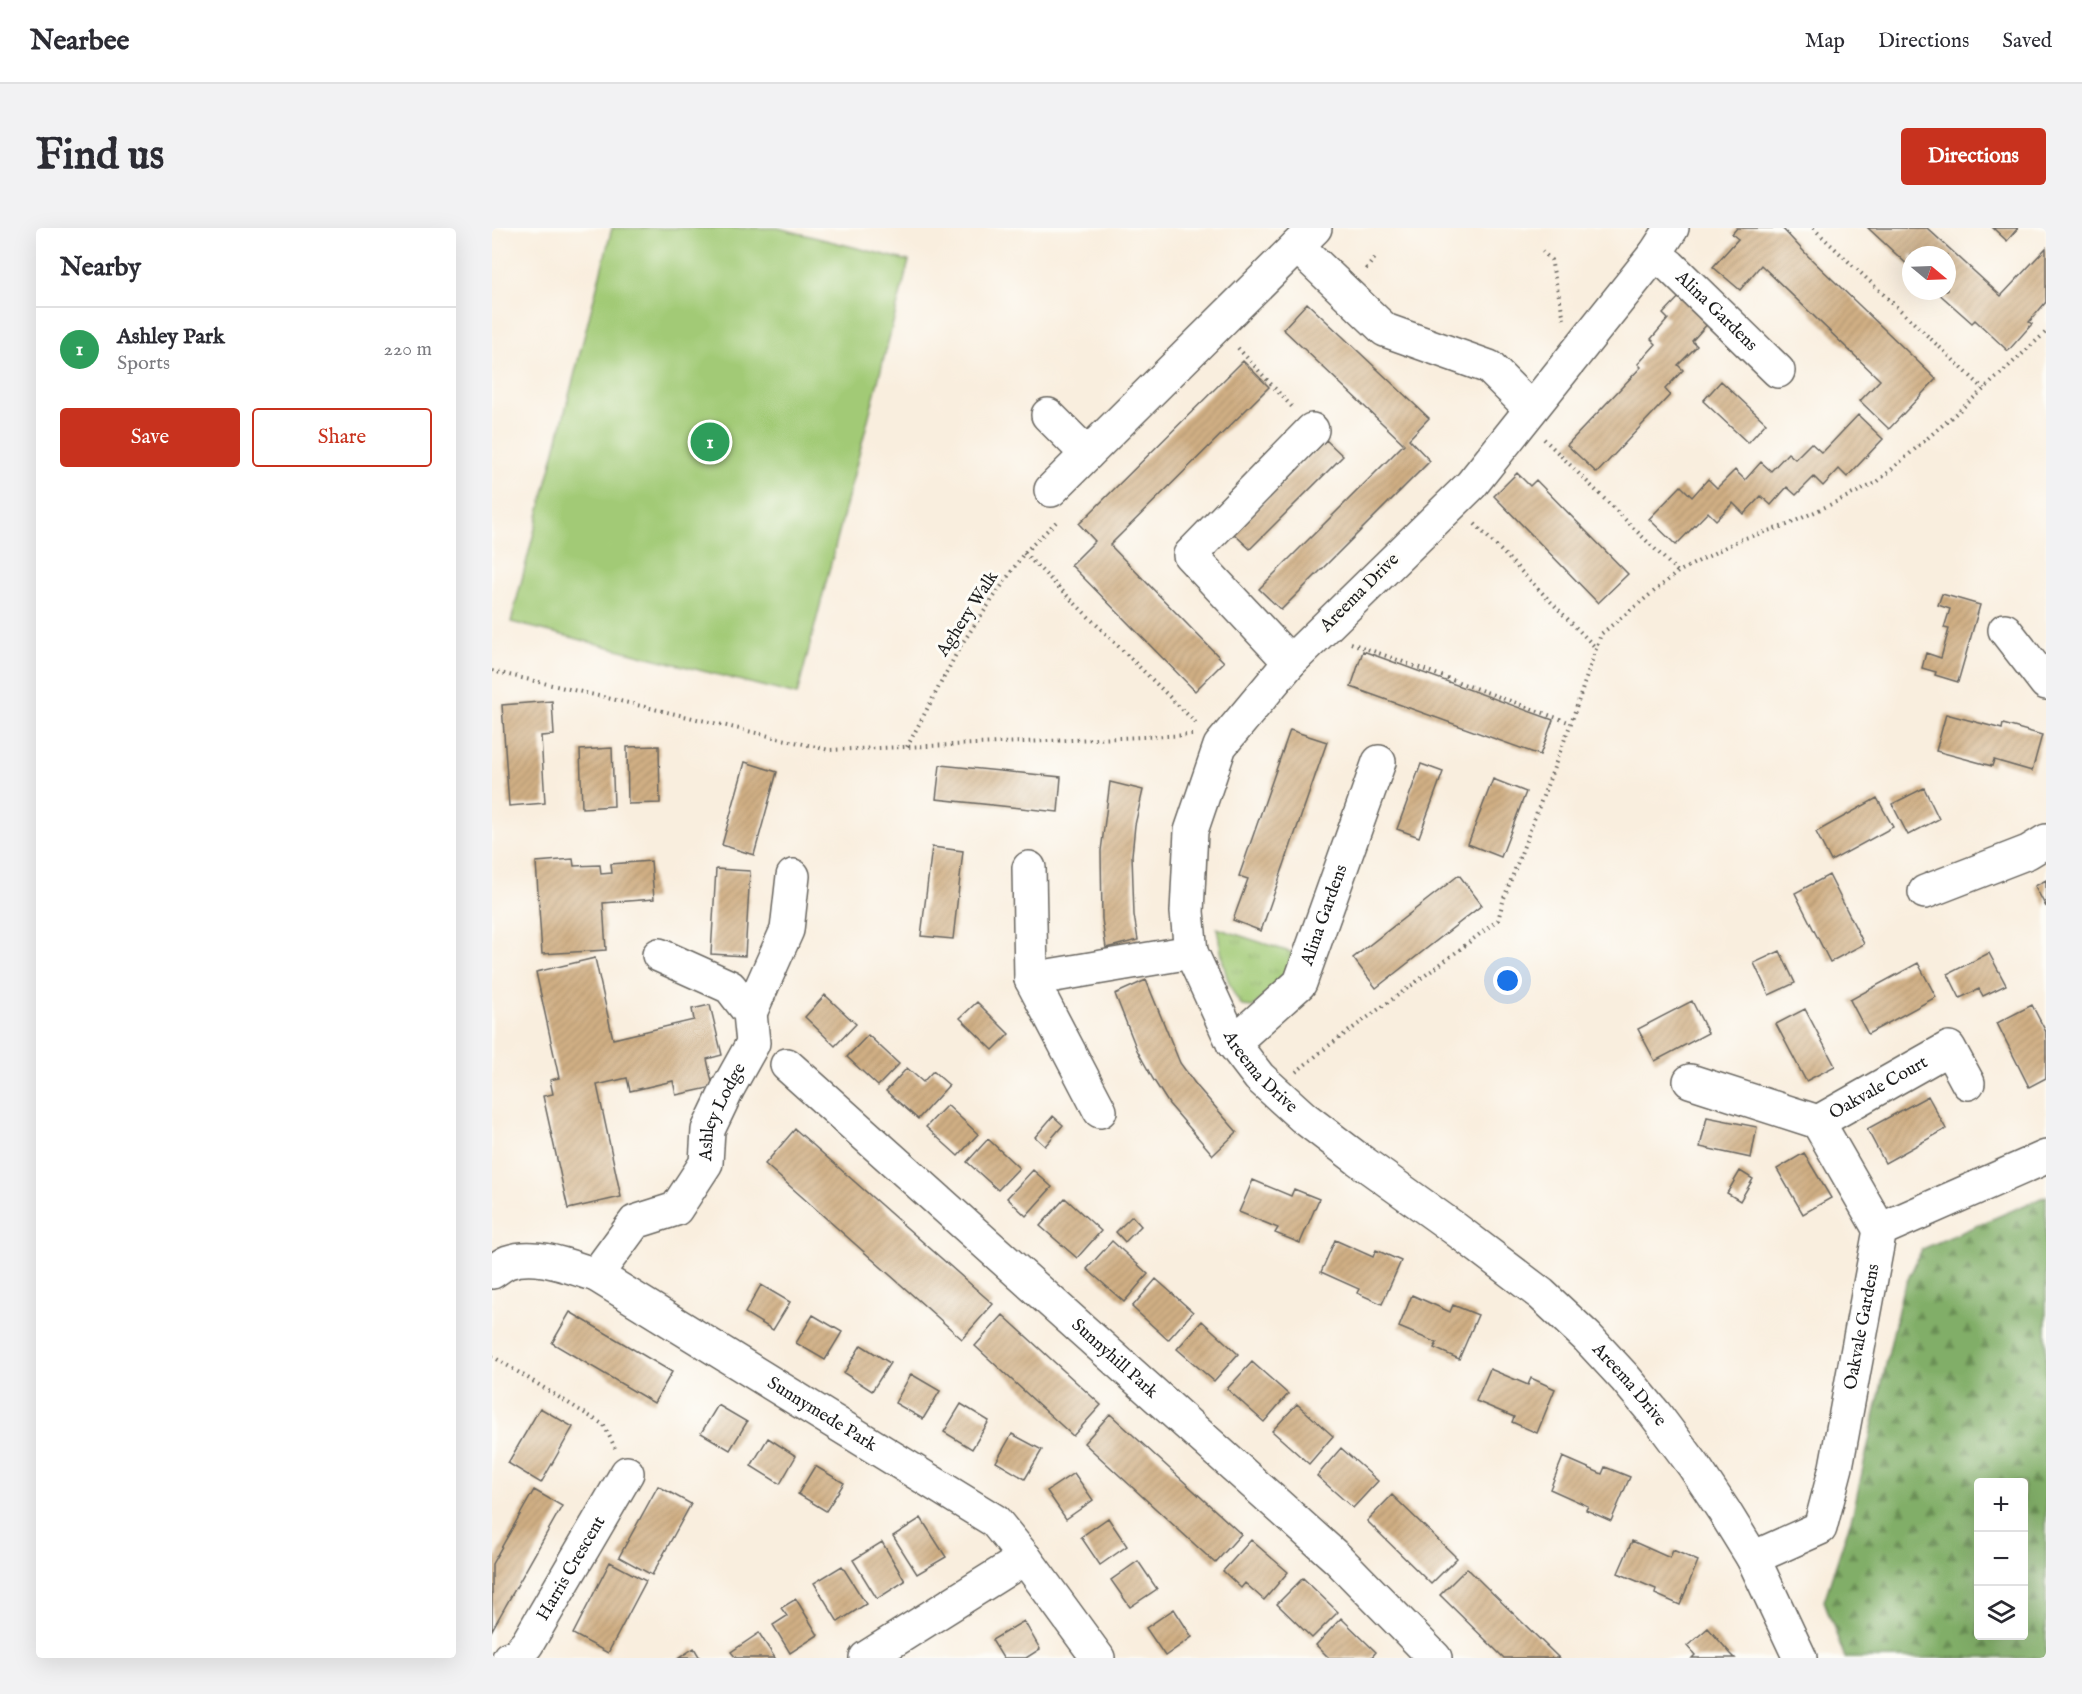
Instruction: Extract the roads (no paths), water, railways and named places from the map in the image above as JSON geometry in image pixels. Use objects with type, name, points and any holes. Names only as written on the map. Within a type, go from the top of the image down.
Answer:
[{"type":"street","points":[[1057,503],[1087,454],[1306,237],[1385,330],[1489,367],[1535,421]]},
{"type":"street","name":"Areema Drive","points":[[1663,241],[1581,346],[1535,421],[1290,662],[1220,746],[1191,831],[1187,912],[1191,952],[1233,1043],[1259,1077],[1358,1160],[1454,1228],[1541,1294],[1587,1337],[1648,1405],[1682,1448],[1754,1558],[1800,1658]]},
{"type":"street","name":"Alina Gardens","points":[[1663,241],[1778,371]]},
{"type":"street","points":[[1048,415],[1087,454]]},
{"type":"street","points":[[1290,662],[1190,555],[1312,430]]},
{"type":"street","points":[[2005,630],[2046,683]]},
{"type":"street","name":"Alina Gardens","points":[[1233,1043],[1300,983],[1379,762]]},
{"type":"street","points":[[1925,892],[2028,852],[2046,841]]},
{"type":"street","points":[[1029,868],[1031,979],[1100,1111]]},
{"type":"street","name":"Ashley Lodge","points":[[596,1275],[634,1222],[676,1209],[706,1163],[708,1130],[753,1043],[750,1012],[787,930],[793,876]]},
{"type":"street","points":[[1031,979],[1191,952]]},
{"type":"street","points":[[659,955],[730,987],[750,1012]]},
{"type":"street","name":"Oakvale Court","points":[[1881,1230],[1818,1122],[1949,1048],[1968,1083]]},
{"type":"street","name":"Sunnyhill Park","points":[[787,1065],[1338,1559],[1435,1658]]},
{"type":"street","points":[[1690,1081],[1818,1122]]},
{"type":"street","points":[[1881,1230],[2046,1157]]},
{"type":"street","name":"Oakvale Gardens","points":[[1754,1558],[1820,1528],[1836,1467],[1881,1230]]},
{"type":"street","name":"Sunnymede Park","points":[[492,1272],[508,1262],[531,1259],[556,1263],[596,1275],[995,1521],[1098,1658]]},
{"type":"street","name":"Harris Crescent","points":[[509,1658],[516,1656],[527,1644],[627,1473]]},
{"type":"street","points":[[866,1658],[1025,1558]]},
{"type":"place","name":"Ashley Park","points":[[710,442]]}]
